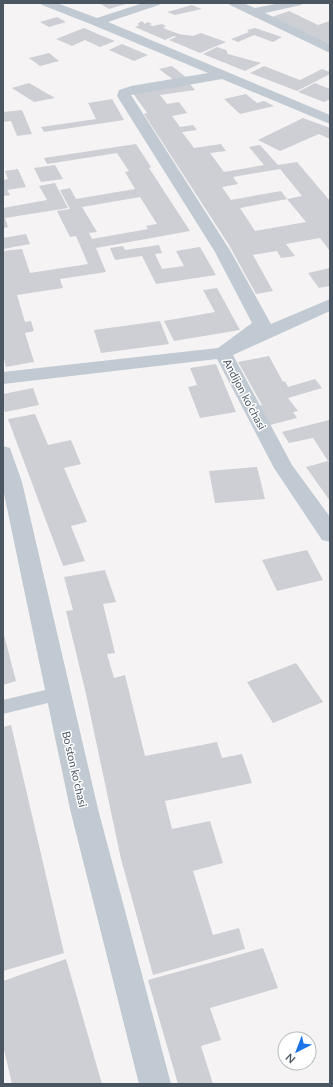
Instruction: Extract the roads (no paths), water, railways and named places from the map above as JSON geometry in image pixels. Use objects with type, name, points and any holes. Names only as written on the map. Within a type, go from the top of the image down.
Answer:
[{"type":"street","points":[[46,3],[97,22],[330,120]]},
{"type":"street","points":[[97,22],[155,3]]},
{"type":"street","points":[[234,3],[330,49]]},
{"type":"street","points":[[254,12],[297,3]]},
{"type":"street","points":[[3,378],[223,353],[262,324],[223,252],[124,96],[124,93],[131,90],[223,75]]},
{"type":"street","name":"Andijon koʻchasi","points":[[330,304],[223,353],[284,468],[330,534]]},
{"type":"street","name":"Boʻston koʻchasi","points":[[3,453],[12,482],[84,809],[155,1084]]},
{"type":"lane","points":[[3,707],[58,694]]}]
